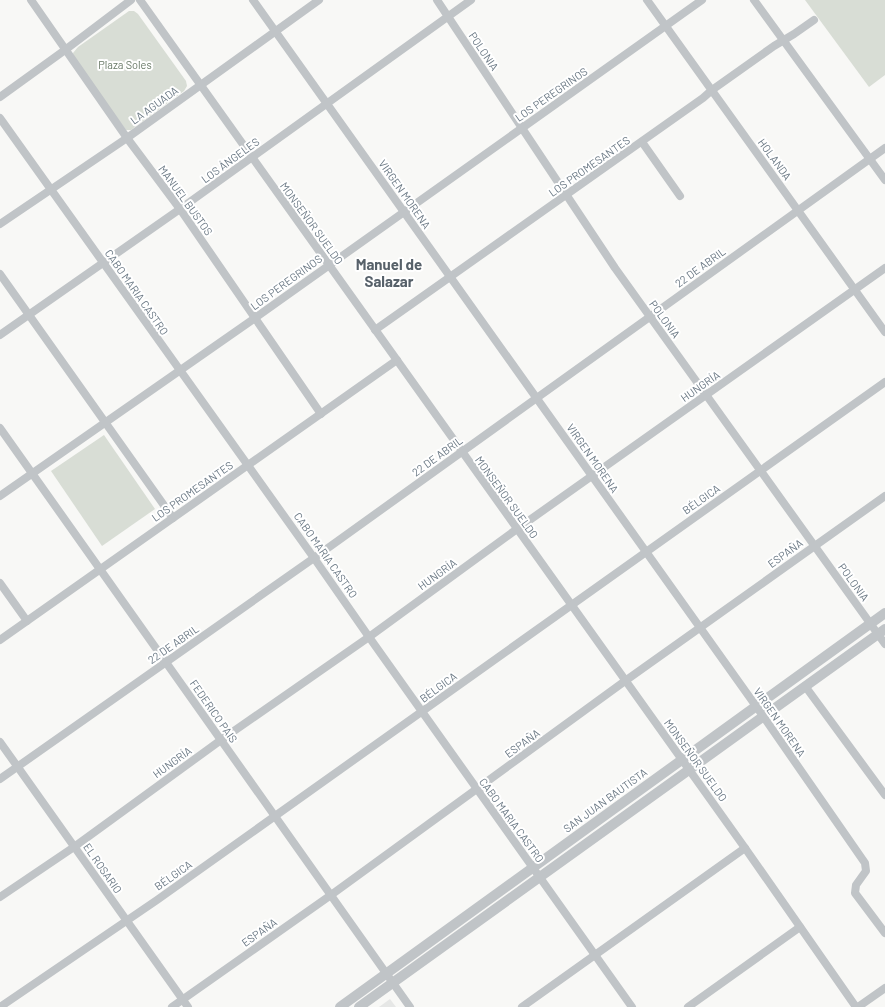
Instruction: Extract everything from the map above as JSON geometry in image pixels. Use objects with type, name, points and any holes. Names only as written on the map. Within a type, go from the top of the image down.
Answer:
[{"type":"street","name":"MANUEL BUSTOS","points":[[31,0],[127,138],[180,209],[321,414]]},
{"type":"street","points":[[0,96],[132,0]]},
{"type":"street","name":"MONSEÑOR SUELDO","points":[[140,0],[857,1007]]},
{"type":"street","name":"VIRGEN MORENA","points":[[253,0],[756,706],[865,863],[866,871],[856,885],[855,893],[885,933]]},
{"type":"street","name":"LA AGUADA","points":[[0,224],[127,138],[319,0]]},
{"type":"street","name":"POLONIA","points":[[437,0],[615,268],[870,624],[881,631],[885,644]]},
{"type":"street","name":"LOS ÁNGELES","points":[[0,335],[180,209],[471,0]]},
{"type":"street","name":"HOLANDA","points":[[647,0],[885,332]]},
{"type":"street","name":"LOS PEREGRINOS","points":[[0,496],[180,371],[702,0]]},
{"type":"street","points":[[754,0],[885,180]]},
{"type":"street","name":"LOS PROMESANTES","points":[[375,330],[642,142],[712,90],[814,20]]},
{"type":"street","name":"CABO MARIA CASTRO","points":[[0,118],[632,1007]]},
{"type":"street","points":[[642,142],[680,196]]},
{"type":"street","name":"22 DE ABRIL","points":[[0,780],[314,558],[885,148]]},
{"type":"street","name":"HUNGRÍA","points":[[0,897],[74,847],[221,740],[369,637],[517,529],[885,268]]},
{"type":"street","points":[[0,274],[173,518]]},
{"type":"street","name":"LOS PROMESANTES","points":[[0,640],[397,360]]},
{"type":"street","name":"BÉLGICA","points":[[0,1007],[275,816],[885,382]]},
{"type":"street","name":"FEDERICO PAIS","points":[[0,428],[410,1007]]},
{"type":"street","name":"ESPAÑA","points":[[172,1007],[331,895],[625,681],[885,496]]},
{"type":"street","points":[[0,584],[27,621]]},
{"type":"street","name":"SAN JUAN BAUTISTA","points":[[340,1007],[885,613]]},
{"type":"street","points":[[359,1007],[881,631]]},
{"type":"street","points":[[805,686],[885,795]]},
{"type":"street","name":"EL ROSARIO","points":[[0,742],[188,1007]]},
{"type":"street","points":[[522,1007],[745,848]]},
{"type":"street","points":[[688,1007],[800,927]]},
{"type":"street","points":[[857,1007],[885,988]]},
{"type":"shaded area","points":[[390,999],[396,1007],[379,1007]]},
{"type":"green space","points":[[805,0],[885,0],[885,75],[869,87]]},
{"type":"green space","name":"Plaza Soles","points":[[129,11],[134,11],[138,14],[186,81],[187,86],[184,91],[131,130],[126,130],[74,60],[73,53],[78,47]]},
{"type":"green space","points":[[104,435],[155,509],[102,546],[51,471]]},
{"type":"district","name":"Manuel de Salazar","points":[[389,272]]}]
